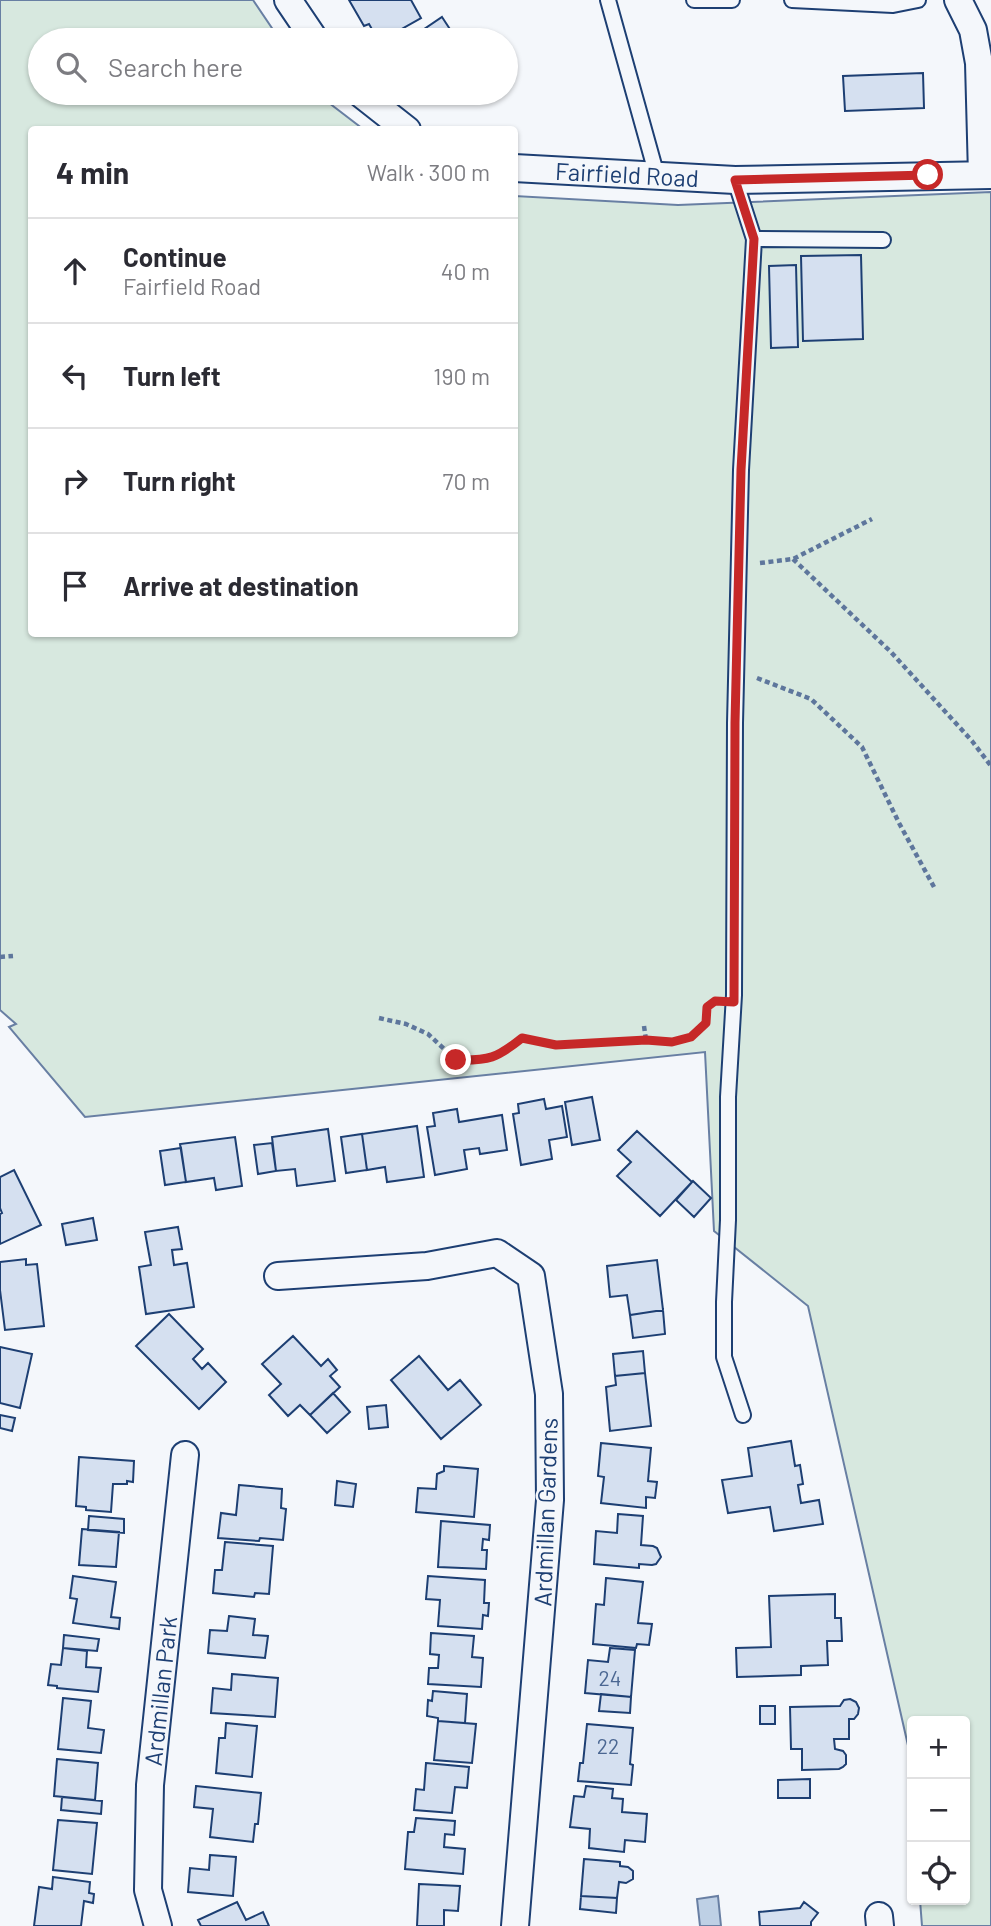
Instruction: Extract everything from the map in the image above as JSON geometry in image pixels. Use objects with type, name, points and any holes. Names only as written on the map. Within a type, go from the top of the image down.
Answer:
[{"type":"street","points":[[288,0],[307,28]]},
{"type":"street","points":[[958,0],[973,30],[979,64],[986,175]]},
{"type":"street","points":[[375,105],[402,126]]},
{"type":"street","name":"Fairfield Road","points":[[518,168],[735,180],[986,175]]},
{"type":"street","name":"Ardmillan Gardens","points":[[278,1276],[427,1266],[497,1253],[531,1276],[549,1394],[550,1500],[515,1926]]},
{"type":"street","name":"Ardmillan Park","points":[[158,1926],[148,1889],[150,1785],[185,1455]]},
{"type":"lane","points":[[608,0],[657,176]]},
{"type":"lane","points":[[694,0],[732,0]]},
{"type":"lane","points":[[792,0],[893,5],[918,0]]},
{"type":"lane","points":[[735,180],[754,239],[741,470],[736,670],[734,1002],[728,1097],[724,1357],[743,1415]]},
{"type":"lane","points":[[754,239],[883,240]]},
{"type":"path","points":[[739,566],[793,559],[872,519]]},
{"type":"path","points":[[793,559],[891,652],[972,741],[991,766]]},
{"type":"path","points":[[736,670],[811,699],[862,747],[934,887]]},
{"type":"path","points":[[0,957],[13,956]]},
{"type":"path","points":[[379,1018],[406,1024],[428,1034],[456,1060],[489,1059],[501,1055],[522,1038],[556,1045],[646,1040],[672,1042],[691,1037],[706,1023],[707,1007],[715,1001],[734,1002]]},
{"type":"path","points":[[644,1026],[646,1040]]},
{"type":"shaded area","points":[[0,0],[253,0],[272,28],[28,28],[28,105],[332,105],[359,126],[28,126],[28,637],[518,637],[518,196],[678,205],[991,192],[991,1926],[922,1926],[920,1905],[970,1905],[970,1716],[907,1716],[907,1741],[808,1306],[714,1231],[705,1052],[85,1117],[9,1027],[16,1024],[0,1010]]},
{"type":"water","points":[[718,1896],[721,1926],[700,1926],[697,1899]]},
{"type":"building","points":[[349,0],[411,0],[421,18],[403,28],[371,28],[369,24],[364,26]]},
{"type":"building","points":[[442,17],[449,28],[426,28]]},
{"type":"building","points":[[923,73],[924,108],[845,111],[843,76]]},
{"type":"building","points":[[861,255],[863,339],[803,341],[801,256]]},
{"type":"building","points":[[796,265],[798,347],[771,348],[769,266]]},
{"type":"building","points":[[592,1097],[600,1140],[572,1145],[565,1102]]},
{"type":"building","points":[[544,1099],[546,1109],[562,1106],[567,1137],[549,1140],[552,1159],[521,1165],[513,1114],[519,1113],[518,1104]]},
{"type":"building","points":[[457,1109],[459,1122],[502,1115],[507,1150],[480,1154],[479,1148],[464,1150],[467,1169],[435,1175],[427,1127],[435,1126],[433,1113]]},
{"type":"building","points":[[417,1126],[424,1177],[387,1182],[385,1167],[367,1170],[362,1134]]},
{"type":"building","points":[[328,1129],[335,1181],[297,1186],[295,1169],[276,1171],[272,1137]]},
{"type":"building","points":[[637,1131],[692,1182],[660,1216],[617,1176],[631,1162],[618,1150]]},
{"type":"building","points":[[362,1134],[367,1170],[346,1173],[341,1137]]},
{"type":"building","points":[[235,1137],[242,1186],[216,1190],[214,1178],[186,1182],[180,1144]]},
{"type":"building","points":[[272,1143],[276,1171],[258,1174],[254,1145]]},
{"type":"building","points":[[181,1148],[186,1182],[165,1185],[160,1151]]},
{"type":"building","points":[[14,1170],[41,1225],[0,1244],[0,1177]]},
{"type":"building","points":[[693,1181],[711,1198],[694,1217],[676,1200]]},
{"type":"building","points":[[93,1218],[97,1240],[66,1245],[62,1224]]},
{"type":"building","points":[[178,1227],[182,1249],[172,1250],[174,1265],[187,1263],[194,1307],[146,1314],[139,1267],[151,1265],[145,1232]]},
{"type":"building","points":[[26,1259],[26,1265],[37,1264],[44,1326],[5,1330],[0,1262]]},
{"type":"building","points":[[657,1260],[663,1310],[630,1315],[627,1295],[610,1297],[607,1266]]},
{"type":"building","points":[[663,1310],[665,1334],[633,1338],[630,1315]]},
{"type":"building","points":[[169,1314],[203,1349],[193,1359],[202,1369],[208,1363],[226,1382],[199,1409],[136,1346]]},
{"type":"building","points":[[293,1336],[321,1366],[328,1359],[337,1370],[330,1376],[340,1387],[310,1415],[300,1405],[288,1416],[269,1395],[281,1384],[262,1364]]},
{"type":"building","points":[[0,1347],[32,1354],[20,1408],[0,1403]]},
{"type":"building","points":[[643,1351],[645,1373],[615,1376],[613,1354]]},
{"type":"building","points":[[419,1356],[448,1390],[460,1380],[481,1405],[441,1439],[391,1380]]},
{"type":"building","points":[[645,1373],[651,1426],[610,1431],[606,1387],[616,1385],[615,1376]]},
{"type":"building","points":[[333,1393],[350,1412],[327,1433],[310,1415]]},
{"type":"building","points":[[386,1405],[388,1427],[369,1429],[367,1407]]},
{"type":"building","points":[[0,1415],[15,1418],[12,1431],[0,1428]]},
{"type":"building","points":[[791,1441],[795,1466],[800,1465],[803,1484],[798,1485],[801,1503],[819,1500],[823,1524],[774,1531],[770,1507],[728,1513],[722,1480],[752,1476],[748,1448]]},
{"type":"building","points":[[601,1443],[651,1448],[648,1481],[657,1482],[655,1498],[646,1497],[646,1508],[601,1503],[604,1477],[598,1476]]},
{"type":"building","points":[[79,1457],[134,1461],[133,1482],[113,1484],[111,1512],[86,1510],[86,1507],[76,1506]]},
{"type":"building","points":[[444,1466],[478,1469],[474,1517],[416,1512],[418,1488],[436,1489],[437,1474],[444,1471]]},
{"type":"building","points":[[337,1481],[356,1484],[353,1507],[335,1505]]},
{"type":"building","points":[[239,1485],[282,1489],[281,1508],[286,1509],[283,1540],[218,1538],[221,1513],[236,1515]]},
{"type":"building","points":[[618,1514],[643,1516],[641,1545],[657,1548],[661,1557],[656,1564],[639,1564],[639,1568],[594,1564],[596,1531],[617,1533]]},
{"type":"building","points":[[89,1516],[124,1519],[124,1533],[88,1530]]},
{"type":"building","points":[[441,1521],[490,1525],[489,1540],[483,1539],[482,1550],[487,1550],[486,1569],[438,1567]]},
{"type":"building","points":[[82,1529],[119,1532],[116,1567],[79,1565]]},
{"type":"building","points":[[225,1542],[273,1546],[269,1594],[255,1593],[254,1597],[213,1593],[215,1570],[222,1570]]},
{"type":"building","points":[[73,1576],[116,1582],[111,1617],[120,1618],[119,1629],[73,1623],[77,1599],[70,1598]]},
{"type":"building","points":[[428,1576],[485,1580],[484,1603],[489,1603],[488,1616],[483,1615],[482,1629],[438,1626],[440,1600],[426,1599]]},
{"type":"building","points":[[606,1578],[643,1582],[638,1623],[652,1624],[649,1645],[637,1644],[636,1648],[593,1644],[596,1604],[604,1605]]},
{"type":"building","points":[[835,1594],[835,1618],[841,1618],[842,1641],[827,1641],[828,1665],[801,1666],[801,1675],[737,1677],[736,1648],[771,1647],[769,1596]]},
{"type":"building","points":[[229,1616],[255,1619],[253,1635],[268,1636],[265,1658],[208,1653],[210,1630],[227,1631]]},
{"type":"building","points":[[431,1633],[474,1636],[472,1657],[483,1658],[481,1687],[428,1684],[429,1668],[438,1668],[439,1655],[430,1654]]},
{"type":"building","points":[[64,1635],[99,1639],[97,1651],[63,1648]]},
{"type":"building","points":[[63,1648],[87,1651],[86,1667],[101,1668],[98,1692],[48,1685],[51,1664],[61,1665]]},
{"type":"building","points":[[610,1648],[635,1650],[631,1697],[585,1693],[588,1660],[608,1662]]},
{"type":"building","points":[[232,1674],[278,1678],[275,1717],[211,1713],[213,1688],[231,1690]]},
{"type":"building","points":[[433,1691],[467,1694],[465,1723],[438,1721],[438,1718],[427,1716],[428,1700],[432,1701]]},
{"type":"building","points":[[601,1694],[631,1697],[630,1713],[599,1711]]},
{"type":"building","points":[[63,1698],[91,1701],[88,1728],[104,1730],[101,1753],[58,1749]]},
{"type":"building","points":[[844,1700],[856,1702],[859,1708],[854,1719],[849,1719],[849,1739],[834,1739],[835,1749],[846,1755],[846,1764],[839,1769],[802,1770],[802,1749],[791,1749],[790,1707],[840,1706]]},
{"type":"building","points":[[760,1706],[775,1706],[775,1724],[760,1724]]},
{"type":"building","points":[[438,1721],[476,1724],[472,1763],[434,1760]]},
{"type":"building","points":[[226,1723],[257,1726],[252,1777],[216,1773],[219,1738],[225,1738]]},
{"type":"building","points":[[587,1724],[633,1728],[631,1785],[578,1781],[580,1763],[583,1763]]},
{"type":"building","points":[[57,1759],[98,1763],[95,1800],[54,1796]]},
{"type":"building","points":[[426,1763],[469,1767],[467,1788],[455,1787],[452,1813],[414,1810],[416,1789],[424,1790]]},
{"type":"building","points":[[810,1779],[810,1798],[778,1798],[778,1780]]},
{"type":"building","points":[[196,1786],[261,1793],[253,1842],[210,1837],[213,1809],[194,1807]]},
{"type":"building","points":[[586,1786],[613,1789],[612,1798],[623,1799],[622,1812],[647,1814],[645,1842],[625,1840],[624,1852],[589,1848],[590,1829],[570,1827],[574,1796],[584,1797]]},
{"type":"building","points":[[62,1797],[102,1801],[101,1814],[61,1810]]},
{"type":"building","points":[[416,1818],[455,1821],[454,1835],[445,1834],[444,1847],[465,1849],[463,1874],[405,1869],[408,1832],[414,1832]]},
{"type":"building","points":[[58,1820],[97,1823],[92,1874],[53,1870]]},
{"type":"building","points":[[210,1855],[236,1857],[233,1896],[188,1892],[190,1868],[209,1870]]},
{"type":"building","points":[[584,1859],[620,1862],[620,1866],[633,1871],[633,1879],[626,1883],[619,1882],[617,1898],[581,1896]]},
{"type":"building","points":[[53,1877],[90,1882],[89,1893],[94,1894],[93,1903],[84,1901],[81,1926],[34,1926],[39,1887],[52,1889]]},
{"type":"building","points":[[419,1884],[460,1886],[458,1911],[444,1910],[444,1926],[417,1926]]},
{"type":"building","points":[[581,1896],[617,1898],[616,1913],[580,1909]]},
{"type":"building","points":[[237,1902],[246,1920],[263,1912],[269,1926],[201,1926],[198,1920]]},
{"type":"building","points":[[804,1902],[818,1913],[811,1926],[760,1926],[759,1912],[800,1908]]},
{"type":"route","points":[[456,1060],[489,1059],[501,1055],[522,1038],[556,1045],[646,1040],[672,1042],[691,1037],[706,1023],[707,1007],[715,1001],[734,1002],[735,723],[741,470],[754,239],[735,180],[928,175]]}]
